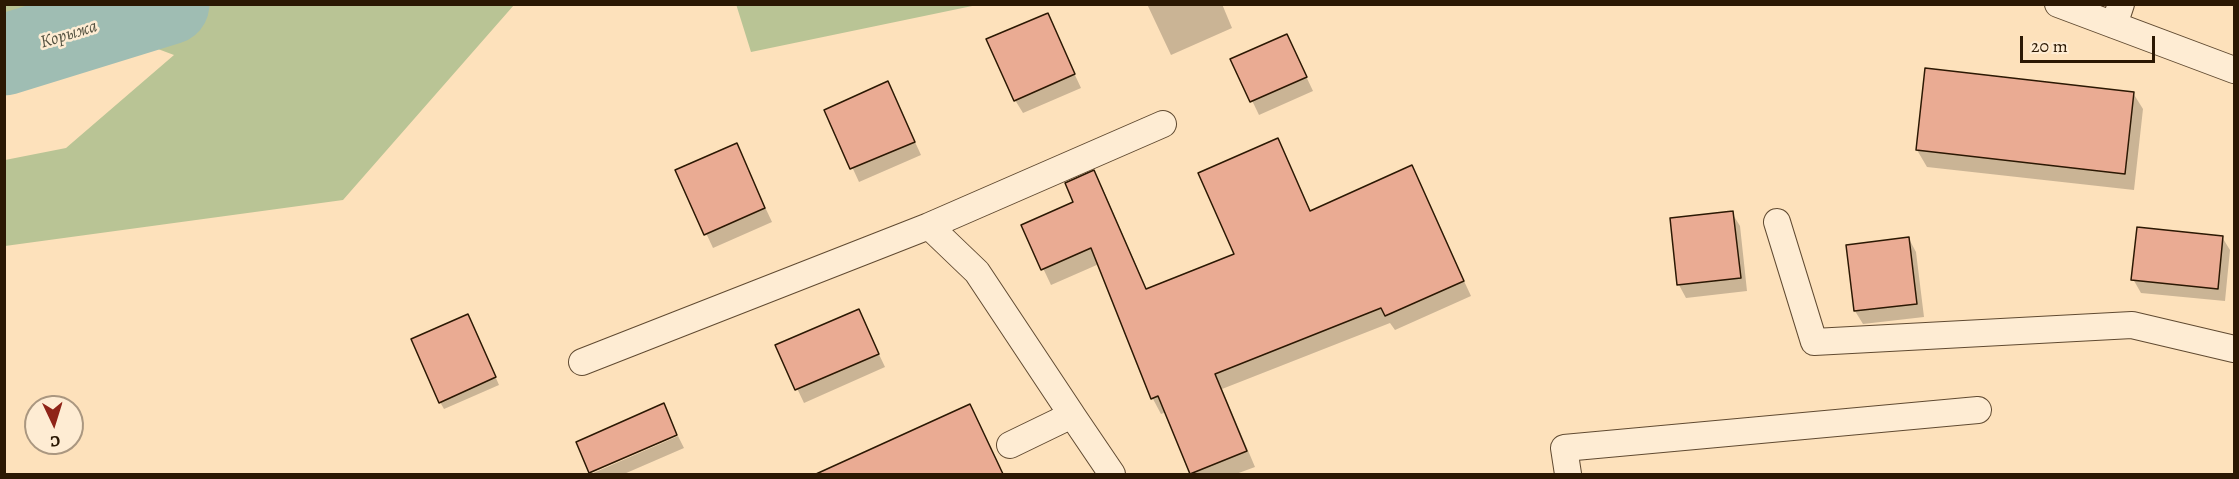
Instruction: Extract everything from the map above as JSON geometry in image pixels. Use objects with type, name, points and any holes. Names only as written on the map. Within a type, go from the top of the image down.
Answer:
[{"type":"lane","points":[[2058,4],[2118,15],[2235,70]]},
{"type":"lane","points":[[582,362],[930,226],[1163,124]]},
{"type":"lane","points":[[1777,222],[1814,342],[2132,325],[2235,349]]},
{"type":"lane","points":[[930,226],[977,272],[1112,474]]},
{"type":"lane","points":[[1568,474],[1564,448],[1978,410]]},
{"type":"lane","points":[[1011,445],[1072,415]]},
{"type":"green space","points":[[736,4],[977,4],[977,5],[751,52]]},
{"type":"green space","points":[[4,5],[514,5],[343,200],[5,246],[5,160],[66,148],[174,55],[75,18],[23,66],[5,70]]},
{"type":"building","points":[[1048,13],[1075,74],[1014,101],[986,39]]},
{"type":"building","points":[[1287,34],[1307,77],[1250,102],[1230,59]]},
{"type":"building","points":[[1925,68],[2134,92],[2125,174],[1916,150]]},
{"type":"building","points":[[888,81],[915,142],[850,169],[824,110]]},
{"type":"building","points":[[1278,138],[1310,211],[1412,165],[1464,281],[1385,316],[1381,308],[1215,374],[1247,451],[1190,474],[1158,396],[1151,399],[1091,248],[1041,270],[1021,225],[1073,202],[1065,183],[1094,170],[1146,289],[1234,254],[1198,173]]},
{"type":"building","points":[[737,143],[765,208],[704,235],[675,170]]},
{"type":"building","points":[[1733,211],[1741,278],[1677,285],[1670,218]]},
{"type":"building","points":[[2137,227],[2223,236],[2218,289],[2131,280]]},
{"type":"building","points":[[1909,237],[1917,304],[1854,311],[1846,245]]},
{"type":"building","points":[[859,309],[879,354],[795,390],[775,345]]},
{"type":"building","points":[[468,314],[496,377],[439,403],[411,339]]},
{"type":"building","points":[[664,403],[677,435],[589,473],[576,442]]},
{"type":"building","points":[[970,404],[1003,474],[816,474]]},
{"type":"waterway","name":"Корыжа","points":[[4,55],[169,4]]}]
